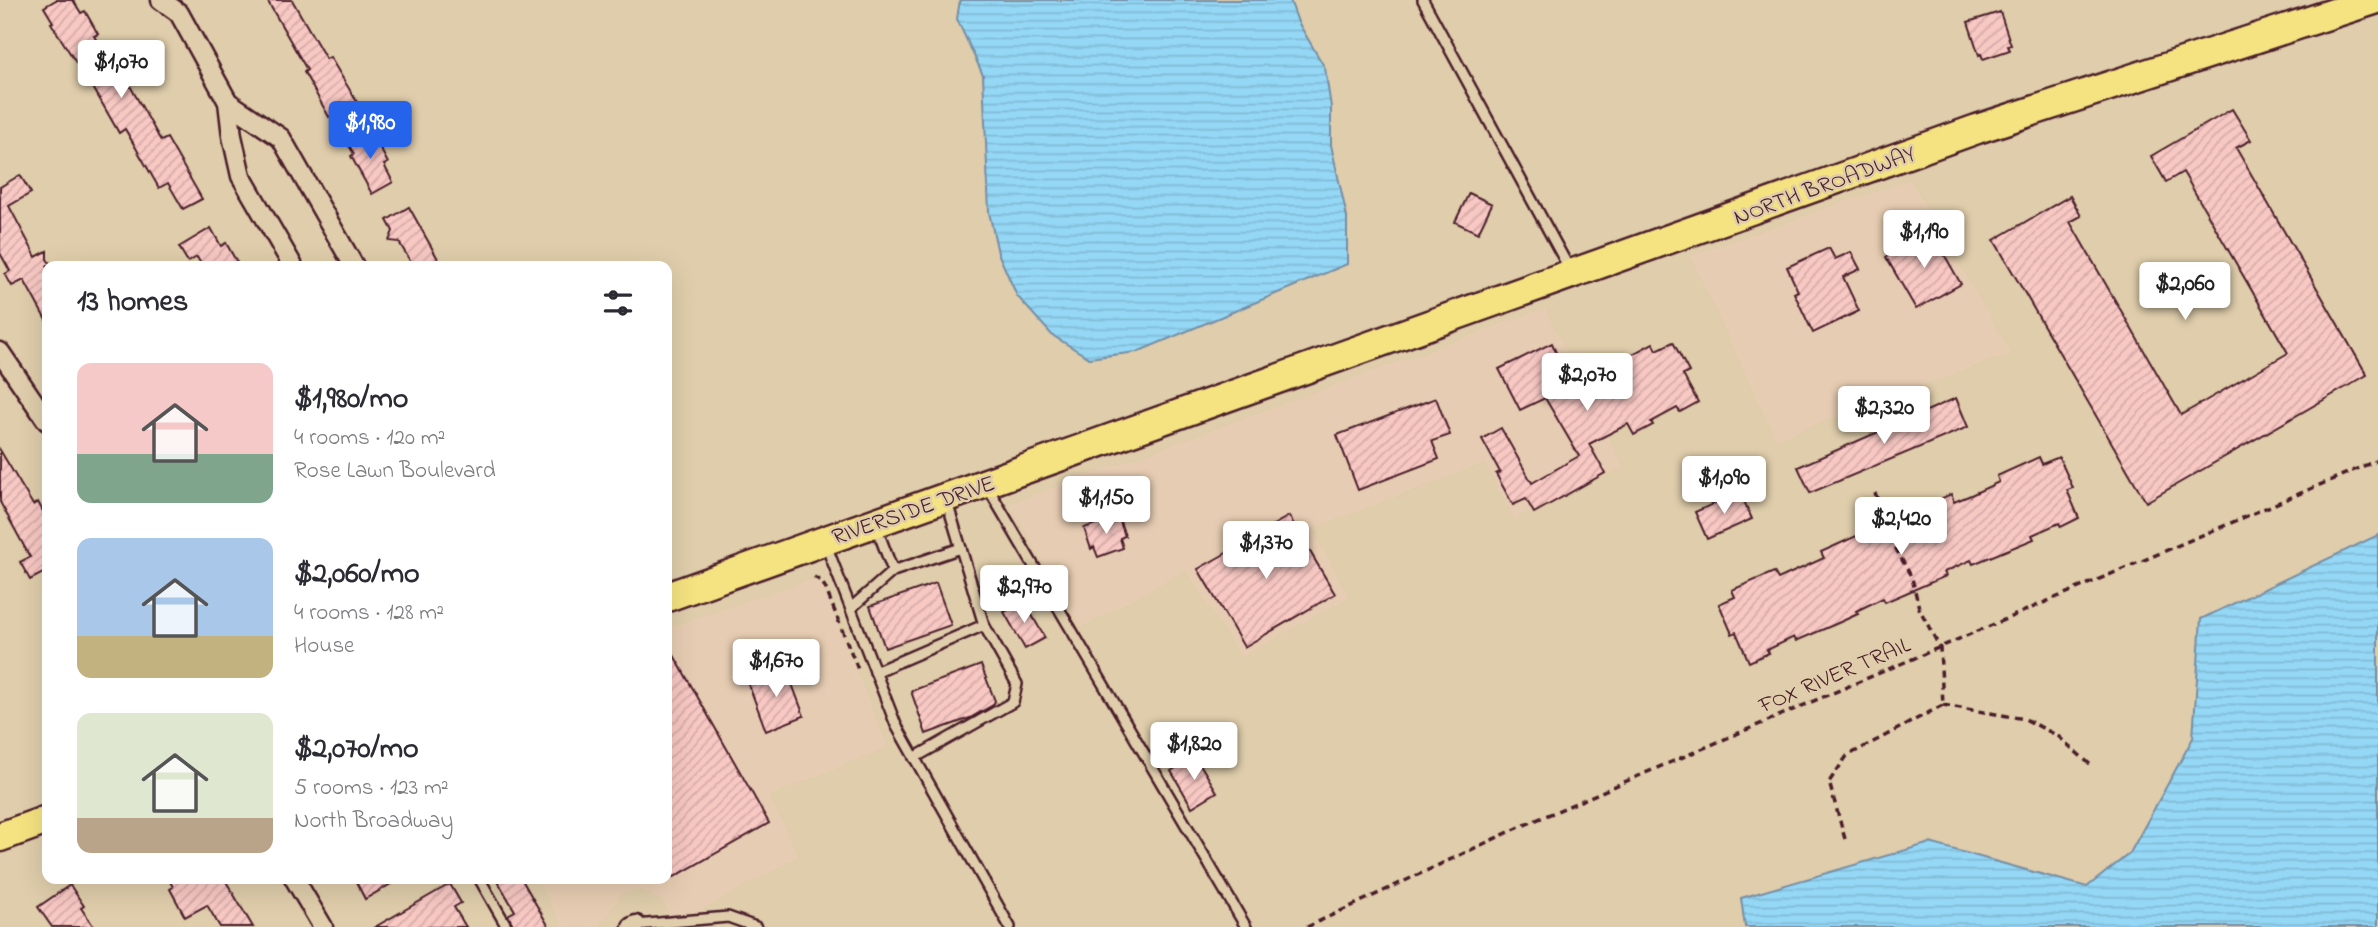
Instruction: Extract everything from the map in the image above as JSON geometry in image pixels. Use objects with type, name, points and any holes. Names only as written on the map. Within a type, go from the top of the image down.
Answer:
[{"type":"main road","name":"NORTH BROADWAY","points":[[1278,380],[1989,125],[2374,0]]},
{"type":"main road","name":"RIVERSIDE DRIVE","points":[[672,595],[1278,380]]},
{"type":"main road","points":[[0,836],[42,822]]},
{"type":"street","points":[[161,0],[178,6],[228,102],[241,176],[290,261]]},
{"type":"street","points":[[228,102],[281,138],[351,261]]},
{"type":"street","points":[[0,352],[42,414]]},
{"type":"street","points":[[298,884],[323,927]]},
{"type":"lane","points":[[1423,0],[1573,274]]},
{"type":"lane","points":[[985,483],[1246,927]]},
{"type":"lane","points":[[914,758],[1013,702],[1017,684],[984,625],[945,497]]},
{"type":"lane","points":[[874,522],[893,571]]},
{"type":"lane","points":[[825,540],[896,725],[1010,927]]},
{"type":"lane","points":[[851,608],[893,571],[961,548]]},
{"type":"lane","points":[[875,672],[984,625]]},
{"type":"lane","points":[[483,884],[507,927]]},
{"type":"lane","points":[[634,926],[728,917],[756,927]]},
{"type":"path","name":"FOX RIVER TRAIL","points":[[1307,927],[1511,831],[2378,460]]},
{"type":"path","points":[[1875,493],[1895,539],[1896,549],[1912,579],[1919,608],[1940,648],[1943,705]]},
{"type":"path","points":[[1845,839],[1829,782],[1847,756],[1943,705],[2025,719],[2058,736],[2093,767]]},
{"type":"shaded area","points":[[1910,179],[2011,353],[1776,439],[1690,256]]},
{"type":"shaded area","points":[[1545,308],[1623,467],[1514,519],[1485,463],[1312,529],[1349,597],[1241,658],[1186,570],[1082,627],[1009,504]]},
{"type":"shaded area","points":[[818,577],[888,747],[769,796],[799,856],[674,926],[664,903],[641,889],[623,893],[598,927],[563,927],[540,884],[672,884],[672,626]]},
{"type":"water","points":[[960,0],[1290,0],[1298,22],[1325,68],[1331,107],[1331,145],[1347,217],[1347,264],[1137,352],[1089,358],[1052,335],[1017,296],[998,253],[989,212],[983,75],[957,19]]},
{"type":"water","points":[[2378,535],[2378,927],[1745,927],[1741,898],[1930,843],[2087,887],[2130,853],[2193,738],[2201,619]]},
{"type":"building","points":[[56,0],[73,0],[81,13],[85,11],[98,34],[94,36],[118,78],[124,75],[161,141],[167,138],[202,199],[183,209],[168,183],[159,188],[125,129],[119,133],[82,68],[80,69],[51,23],[53,22],[44,7]]},
{"type":"building","points":[[267,0],[292,0],[326,59],[330,57],[357,102],[329,117],[304,72],[307,70]]},
{"type":"building","points":[[2000,12],[2011,45],[2008,46],[2010,50],[1983,59],[1981,54],[1979,55],[1968,22]]},
{"type":"building","points":[[2232,109],[2251,140],[2236,148],[2367,375],[2146,502],[1994,240],[2070,196],[2081,216],[2070,222],[2181,415],[2288,353],[2183,172],[2166,182],[2151,156]]},
{"type":"building","points":[[370,129],[388,163],[384,165],[393,182],[372,194],[351,156],[354,154],[347,142]]},
{"type":"building","points":[[20,175],[31,193],[9,206],[36,257],[47,251],[48,261],[42,261],[42,313],[24,280],[12,286],[5,274],[10,271],[0,253],[0,187]]},
{"type":"building","points":[[1469,193],[1492,204],[1478,233],[1455,222]]},
{"type":"building","points":[[409,207],[438,259],[410,261],[399,242],[389,241],[393,231],[387,220]]},
{"type":"building","points":[[211,228],[221,246],[226,243],[236,261],[199,261],[197,257],[187,261],[179,247]]},
{"type":"building","points":[[1931,231],[1961,284],[1916,309],[1886,257]]},
{"type":"building","points":[[1829,248],[1835,259],[1851,252],[1860,269],[1843,277],[1859,311],[1813,333],[1794,293],[1798,291],[1787,267]]},
{"type":"building","points":[[1673,342],[1689,372],[1683,375],[1698,402],[1680,412],[1677,408],[1634,435],[1628,424],[1589,444],[1605,473],[1534,513],[1526,499],[1513,505],[1496,474],[1500,472],[1482,439],[1501,428],[1532,483],[1579,456],[1545,398],[1520,410],[1499,369],[1552,343],[1562,367],[1565,364],[1579,390],[1616,371],[1612,365],[1653,343],[1657,350]]},
{"type":"building","points":[[1436,398],[1450,435],[1432,441],[1439,459],[1358,490],[1337,435]]},
{"type":"building","points":[[1956,398],[1968,427],[1810,493],[1798,467]]},
{"type":"building","points":[[0,450],[33,505],[38,502],[42,510],[42,574],[30,580],[20,562],[30,557],[0,502]]},
{"type":"building","points":[[2039,457],[2042,464],[2059,457],[2073,488],[2067,490],[2079,518],[2061,527],[2059,523],[2032,535],[2034,539],[1973,564],[1971,560],[1944,572],[1946,576],[1885,602],[1883,598],[1856,611],[1858,614],[1796,641],[1794,637],[1749,662],[1736,632],[1732,634],[1719,604],[1735,597],[1732,590],[1774,572],[1778,579],[1824,558],[1821,552],[1863,533],[1866,540],[1911,520],[1909,513],[1951,494],[1954,502],[1971,495],[1999,482],[1997,476]]},
{"type":"building","points":[[1740,492],[1752,519],[1707,539],[1695,512]]},
{"type":"building","points":[[1118,516],[1125,536],[1120,538],[1123,548],[1098,557],[1094,547],[1091,549],[1084,528]]},
{"type":"building","points":[[1289,516],[1335,594],[1244,647],[1198,569],[1230,551],[1227,546],[1256,529],[1259,533]]},
{"type":"building","points":[[936,583],[951,625],[885,648],[870,606]]},
{"type":"building","points":[[1024,601],[1045,638],[1025,649],[1004,612]]},
{"type":"building","points":[[672,652],[769,823],[674,877],[672,873]]},
{"type":"building","points":[[981,665],[995,701],[993,705],[970,718],[926,734],[911,691]]},
{"type":"building","points":[[786,668],[804,716],[766,731],[747,680]]},
{"type":"building","points":[[1195,756],[1217,792],[1192,807],[1171,771]]},
{"type":"building","points":[[171,884],[228,884],[253,927],[220,927],[207,905],[185,917],[170,889],[173,887]]},
{"type":"building","points":[[357,884],[391,884],[365,899]]},
{"type":"building","points":[[450,884],[461,903],[454,907],[466,927],[375,927]]},
{"type":"building","points":[[499,884],[524,884],[549,927],[514,927],[508,915],[515,911]]},
{"type":"building","points":[[70,885],[94,927],[52,927],[38,907]]}]
